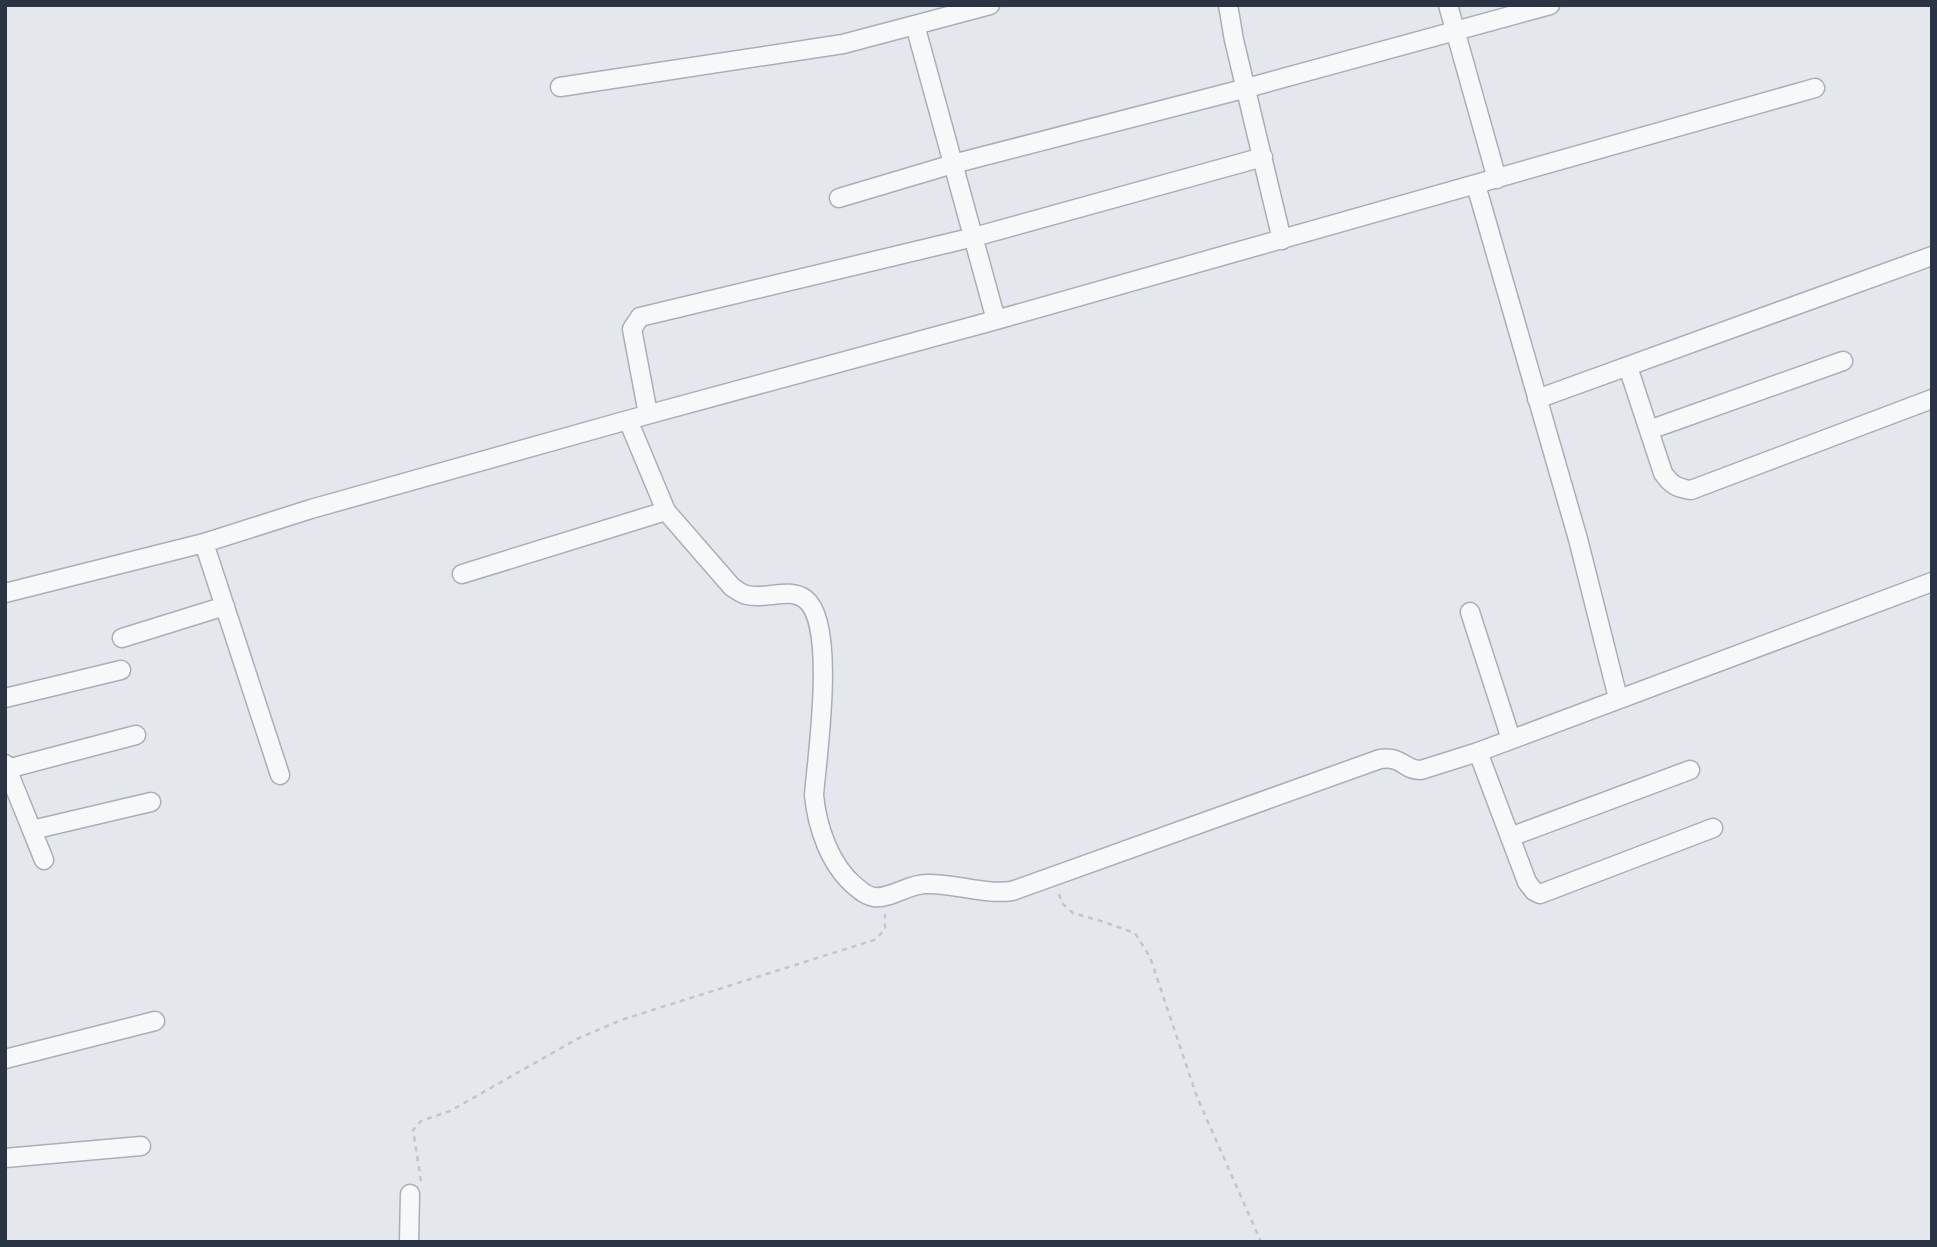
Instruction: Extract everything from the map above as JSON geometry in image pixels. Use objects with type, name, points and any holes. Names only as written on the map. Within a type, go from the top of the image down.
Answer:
[{"type":"street","points":[[559,87],[826,47],[990,5]]},
{"type":"street","points":[[1228,5],[1282,240]]},
{"type":"street","points":[[1448,5],[1497,179]]},
{"type":"street","points":[[839,198],[953,164],[1247,88],[1550,5]]},
{"type":"street","points":[[915,25],[996,320]]},
{"type":"street","points":[[5,593],[204,543],[311,509],[628,419],[996,320],[1815,88]]},
{"type":"street","points":[[648,414],[632,329],[640,317],[974,237],[1262,157]]},
{"type":"street","points":[[1476,185],[1578,539],[1618,698]]},
{"type":"street","points":[[1537,399],[1931,257]]},
{"type":"street","points":[[1649,430],[1843,361]]},
{"type":"street","points":[[1628,367],[1663,473],[1670,483],[1679,489],[1691,490],[1932,399]]},
{"type":"street","points":[[628,419],[666,511],[733,587],[744,595],[794,594],[806,599],[812,607],[818,619],[821,636],[823,670],[815,809],[835,862],[847,879],[865,894],[875,897],[914,885],[927,884],[1003,892],[1380,759],[1392,758],[1413,770],[1422,770],[1478,752],[1932,582]]},
{"type":"street","points":[[463,574],[666,511]]},
{"type":"street","points":[[204,543],[280,775]]},
{"type":"street","points":[[122,638],[225,606]]},
{"type":"street","points":[[1470,612],[1511,739]]},
{"type":"street","points":[[5,698],[121,670]]},
{"type":"street","points":[[44,860],[6,767],[136,734]]},
{"type":"street","points":[[1478,752],[1527,882],[1540,894],[1713,828]]},
{"type":"street","points":[[1510,837],[1689,770]]},
{"type":"street","points":[[32,830],[151,802]]},
{"type":"street","points":[[5,1059],[155,1021]]},
{"type":"street","points":[[5,1158],[141,1146]]},
{"type":"street","points":[[409,1242],[416,1188]]},
{"type":"path","points":[[1052,876],[1062,903],[1073,913],[1135,933],[1150,957],[1197,1097],[1261,1242]]},
{"type":"path","points":[[416,1188],[413,1130],[422,1121],[450,1111],[577,1039],[621,1020],[874,940],[886,930],[884,896]]}]
